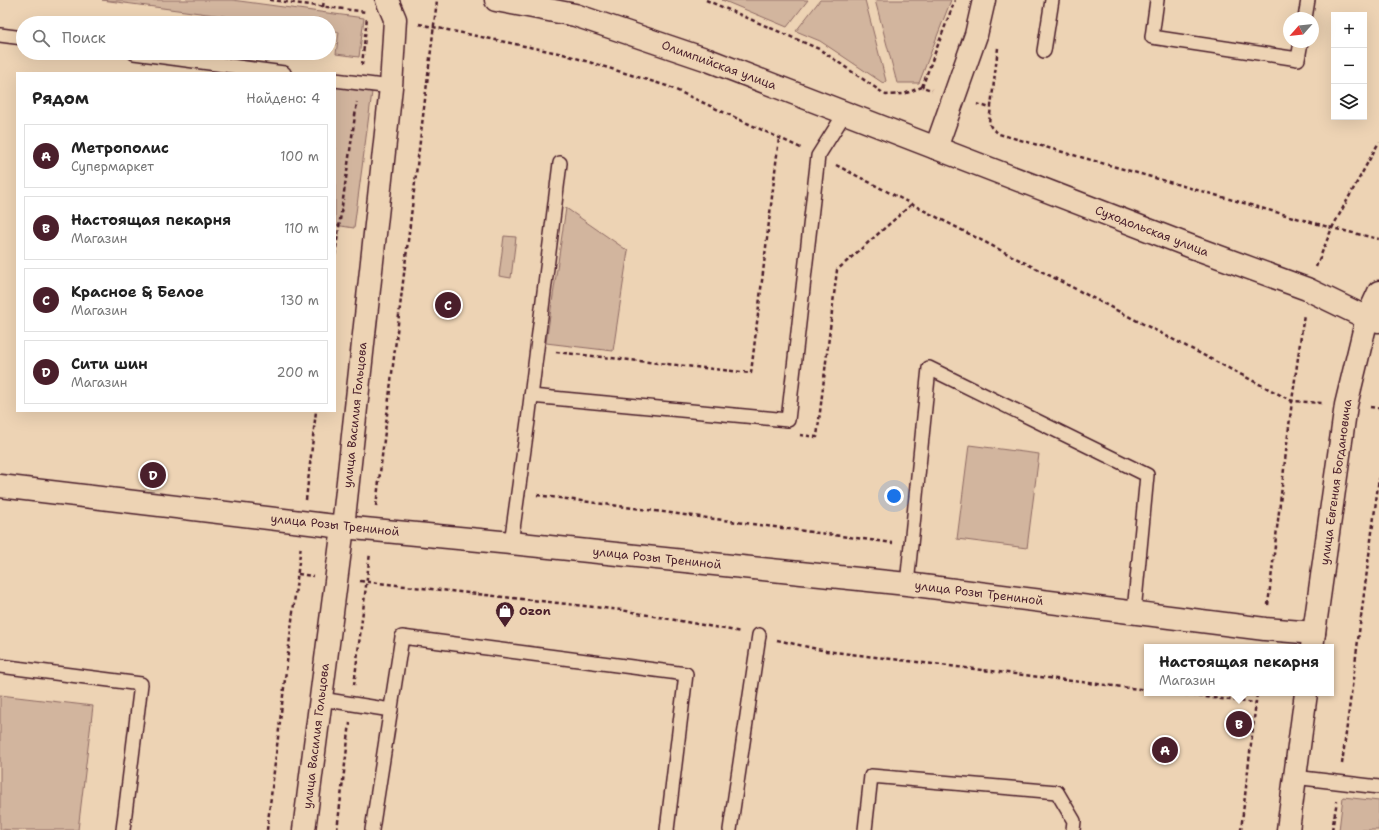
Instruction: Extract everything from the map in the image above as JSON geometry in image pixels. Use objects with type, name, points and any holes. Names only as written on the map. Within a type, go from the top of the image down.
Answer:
[{"type":"street","name":"улица Василия Гольцова","points":[[304,830],[343,527],[392,87],[395,19],[387,0]]},
{"type":"street","name":"Олимпийская улица","points":[[496,0],[575,15],[708,60],[936,148]]},
{"type":"street","points":[[936,148],[976,35],[984,0]]},
{"type":"street","name":"Суходольская улица","points":[[936,148],[1195,248],[1307,289],[1373,320]]},
{"type":"street","points":[[1373,320],[1379,292]]},
{"type":"street","name":"улица Евгения Богдановича","points":[[1313,640],[1346,405],[1373,320]]},
{"type":"street","name":"улица Розы Трениной","points":[[0,486],[303,523],[908,584],[1265,629],[1313,640]]},
{"type":"street","points":[[1288,830],[1306,696]]},
{"type":"lane","points":[[1044,51],[1052,0]]},
{"type":"lane","points":[[1157,0],[1152,37],[1298,59],[1300,48]]},
{"type":"lane","points":[[1306,12],[1308,0]]},
{"type":"lane","points":[[0,35],[16,37]]},
{"type":"lane","points":[[186,60],[276,72]]},
{"type":"lane","points":[[336,80],[392,87]]},
{"type":"lane","points":[[531,396],[788,420],[818,156],[845,113]]},
{"type":"lane","points":[[511,543],[560,163]]},
{"type":"lane","points":[[908,584],[929,368],[1147,475],[1134,612]]},
{"type":"lane","points":[[730,830],[759,635]]},
{"type":"lane","points":[[372,830],[402,637],[686,674],[667,830]]},
{"type":"lane","points":[[0,666],[141,684],[123,830]]},
{"type":"lane","points":[[321,699],[391,710]]},
{"type":"lane","points":[[865,830],[871,776],[1056,792],[1074,821],[1073,830]]},
{"type":"lane","points":[[1294,777],[1379,787]]},
{"type":"path","points":[[323,7],[324,0]]},
{"type":"path","points":[[337,830],[437,0]]},
{"type":"path","points":[[706,0],[819,49],[886,95],[904,94],[922,87],[990,108]]},
{"type":"path","points":[[922,87],[956,0]]},
{"type":"path","points":[[434,28],[563,54],[668,86],[818,156],[1292,401]]},
{"type":"path","points":[[999,46],[989,123],[991,128],[999,134],[1332,228],[1379,239]]},
{"type":"path","points":[[554,351],[750,373],[779,138]]},
{"type":"path","points":[[1265,629],[1307,289],[1332,228],[1379,142]]},
{"type":"path","points":[[267,830],[316,412]]},
{"type":"path","points":[[1332,830],[1340,783],[1379,478]]},
{"type":"path","points":[[298,574],[621,610],[759,635],[826,652],[1144,690]]},
{"type":"path","points":[[1196,696],[1256,703]]},
{"type":"path","points":[[1241,830],[1257,696]]},
{"type":"shaded area","points":[[102,0],[232,0],[364,18],[359,57],[336,54],[339,32],[336,31],[336,16],[222,16]]},
{"type":"shaded area","points":[[722,0],[808,0],[787,27]]},
{"type":"shaded area","points":[[820,0],[865,0],[886,81],[883,83],[820,41],[796,31]]},
{"type":"shaded area","points":[[875,0],[951,0],[919,83],[897,83]]},
{"type":"shaded area","points":[[336,87],[372,92],[354,228],[336,225]]},
{"type":"shaded area","points":[[566,208],[628,251],[613,351],[546,343]]},
{"type":"shaded area","points":[[504,236],[516,237],[511,278],[499,276]]},
{"type":"shaded area","points":[[969,445],[1039,454],[1027,548],[957,539]]},
{"type":"shaded area","points":[[0,695],[93,706],[78,830],[0,829]]},
{"type":"shaded area","points":[[1343,797],[1379,801],[1379,830],[1339,830]]},
{"type":"place","name":"Красное & Белое","points":[[448,305]]},
{"type":"place","name":"Сити шин","points":[[153,475]]},
{"type":"place","name":"Ozon","points":[[505,628]]},
{"type":"place","name":"Настоящая пекарня","points":[[1239,724]]},
{"type":"place","name":"Метрополис","points":[[1165,750]]}]
